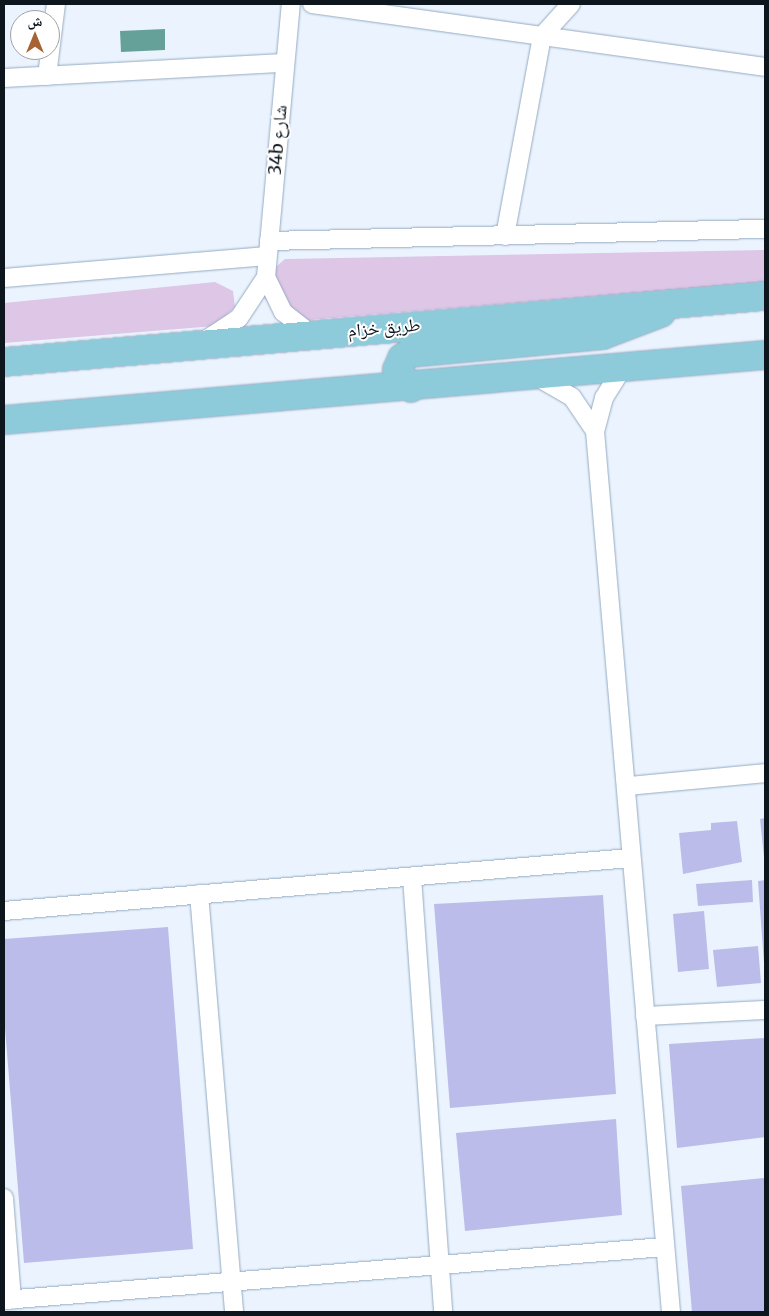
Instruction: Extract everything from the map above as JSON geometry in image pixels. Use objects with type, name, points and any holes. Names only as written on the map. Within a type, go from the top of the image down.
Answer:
[{"type":"main road","name":"طريق خزام","points":[[4,362],[765,296]]},
{"type":"main road","points":[[411,388],[397,370],[402,358],[410,353],[603,335],[693,301]]},
{"type":"main road","points":[[4,420],[411,388],[765,355]]},
{"type":"street","points":[[47,76],[56,4]]},
{"type":"street","name":"34b شارع","points":[[291,4],[284,63],[266,277],[283,312],[312,335]]},
{"type":"street","points":[[312,4],[765,67]]},
{"type":"street","points":[[504,236],[542,36],[571,4]]},
{"type":"street","points":[[4,78],[284,63]]},
{"type":"street","points":[[4,278],[268,248],[504,236],[765,229]]},
{"type":"street","points":[[197,345],[238,318],[266,277]]},
{"type":"street","points":[[622,369],[604,398],[595,431],[628,786],[630,858],[646,1016],[664,1247],[671,1312]]},
{"type":"street","points":[[536,376],[572,396],[595,431]]},
{"type":"street","points":[[628,786],[765,773]]},
{"type":"street","points":[[4,911],[630,858]]},
{"type":"street","points":[[412,877],[442,1312]]},
{"type":"street","points":[[198,894],[234,1312]]},
{"type":"street","points":[[646,1016],[765,1010]]},
{"type":"street","points":[[4,1198],[8,1300],[664,1247]]},
{"type":"shaded area","points":[[165,29],[165,50],[121,52],[120,31]]},
{"type":"shaded area","points":[[765,250],[765,282],[285,322],[263,296],[271,271],[285,259]]},
{"type":"shaded area","points":[[215,282],[233,291],[235,307],[215,326],[4,343],[4,303]]},
{"type":"building","points":[[765,818],[765,857],[764,857],[760,819]]},
{"type":"building","points":[[737,821],[742,862],[683,874],[679,833],[711,830],[711,823]]},
{"type":"building","points":[[752,880],[753,902],[698,906],[696,884]]},
{"type":"building","points":[[765,880],[765,964],[764,964],[758,881]]},
{"type":"building","points":[[603,895],[616,1094],[450,1108],[434,904]]},
{"type":"building","points":[[704,911],[709,969],[678,972],[673,914]]},
{"type":"building","points":[[168,927],[193,1249],[24,1263],[4,1016],[4,939]]},
{"type":"building","points":[[758,946],[761,983],[717,987],[713,950]]},
{"type":"building","points":[[765,1038],[765,1137],[677,1148],[669,1044]]},
{"type":"building","points":[[616,1119],[622,1215],[465,1231],[456,1133]]},
{"type":"building","points":[[765,1178],[765,1312],[692,1312],[681,1186]]}]
